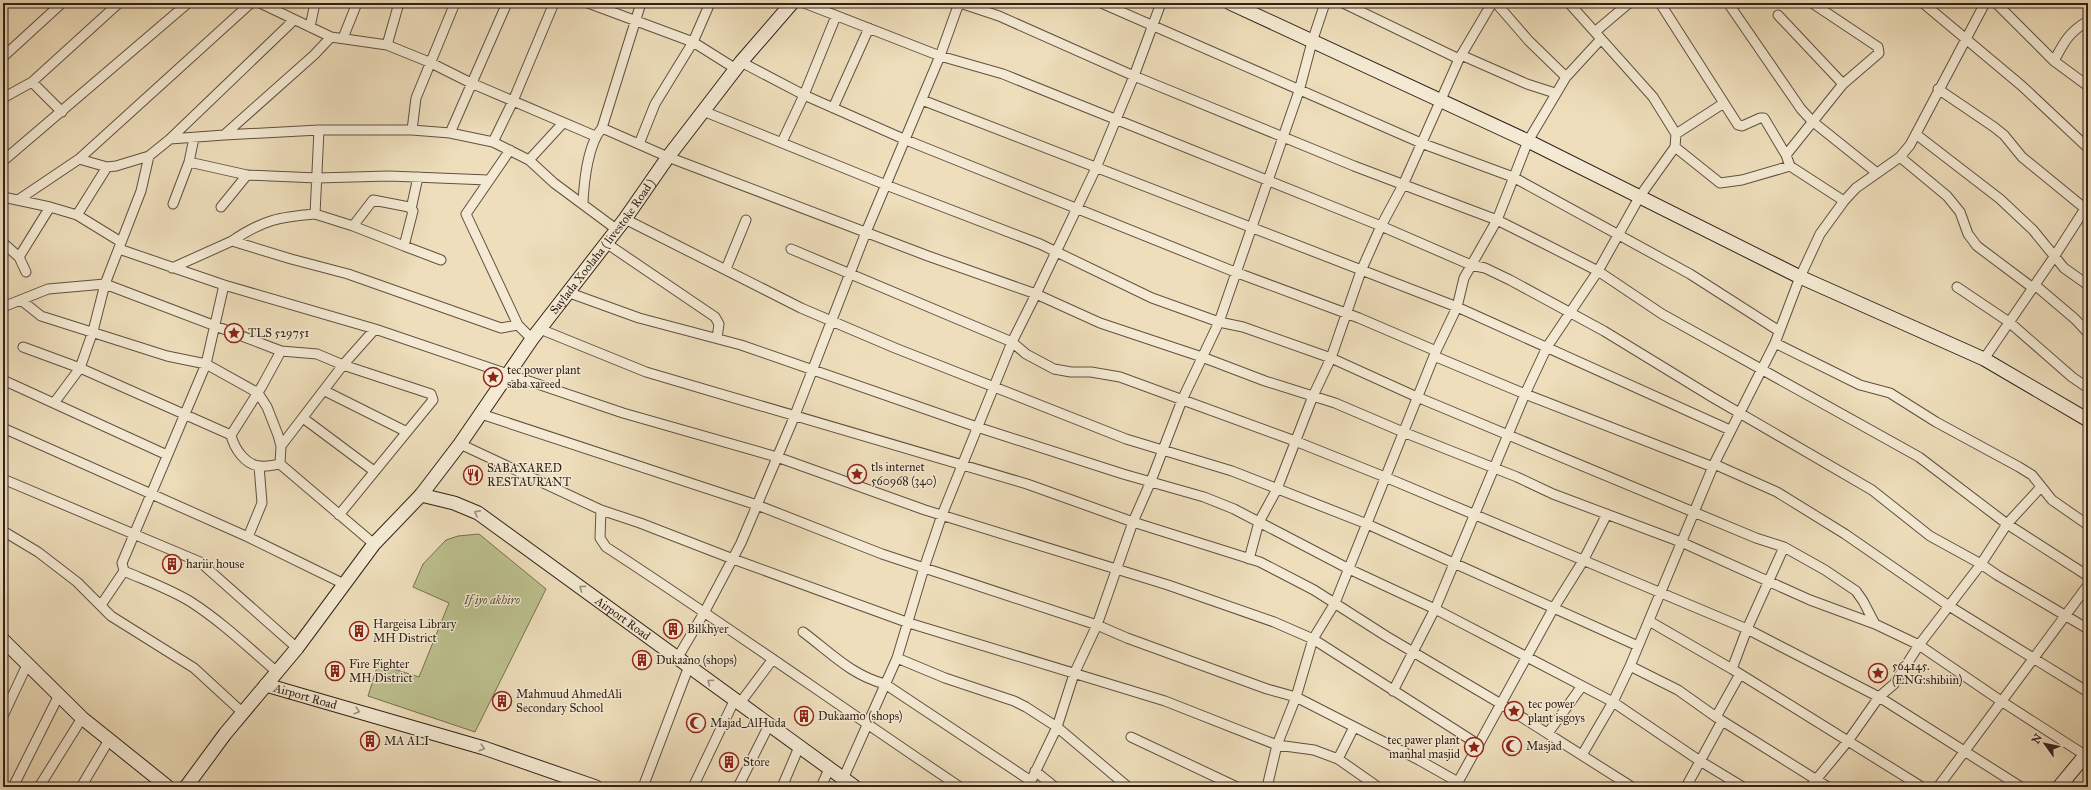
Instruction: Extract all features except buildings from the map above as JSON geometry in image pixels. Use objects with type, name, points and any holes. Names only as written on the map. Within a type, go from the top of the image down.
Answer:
[{"type":"street","points":[[3,57],[52,6],[62,3]]},
{"type":"street","points":[[3,98],[32,82],[119,3]]},
{"type":"street","points":[[3,161],[188,3]]},
{"type":"street","points":[[3,207],[10,199],[79,159],[251,3]]},
{"type":"street","points":[[260,3],[332,37],[387,45],[429,62],[471,83],[595,136]]},
{"type":"street","points":[[310,27],[315,3]]},
{"type":"street","points":[[343,38],[357,3]]},
{"type":"street","points":[[387,45],[399,3]]},
{"type":"street","points":[[412,130],[416,98],[429,62],[455,3]]},
{"type":"street","points":[[450,133],[507,3]]},
{"type":"street","points":[[493,142],[513,101],[554,3]]},
{"type":"street","points":[[588,3],[693,42],[738,66],[906,140],[1235,272],[1347,313],[1525,394],[1714,465],[1777,492],[1845,534],[1949,606],[2088,692]]},
{"type":"street","points":[[583,203],[584,186],[595,136],[602,128],[641,3]]},
{"type":"street","points":[[638,144],[655,104],[693,42],[710,3]]},
{"type":"street","name":"Saylada Xoolaha ( livestoke Road )","points":[[186,787],[225,734],[297,648],[374,544],[421,495],[460,444],[536,334],[625,219],[668,157],[738,66],[792,3]]},
{"type":"street","points":[[804,3],[940,56],[1003,74],[1117,118],[1268,182],[1381,226],[1471,265],[1486,268],[1570,312],[1872,490],[1930,536],[1982,564],[1997,575],[2088,629]]},
{"type":"street","points":[[678,657],[733,559],[757,505],[795,415],[866,232],[906,140],[940,56],[959,3],[999,16],[1134,76],[1403,185],[1497,220],[1598,271],[1662,314],[1919,456],[2007,524],[2088,576]]},
{"type":"street","points":[[1101,3],[1299,91],[1421,143],[1513,177],[1690,274],[1779,331]]},
{"type":"street","points":[[843,779],[898,658],[924,568],[942,515],[1012,342],[1096,168],[1134,76],[1161,3]]},
{"type":"street","points":[[1230,3],[1528,141],[1800,277],[1984,359],[2088,420]]},
{"type":"street","points":[[803,632],[855,673],[869,680],[885,684],[1030,784],[1057,727],[1074,674],[1097,625],[1133,522],[1151,481],[1182,400],[1219,322],[1235,272],[1268,182],[1282,135],[1299,91],[1312,42],[1325,3]]},
{"type":"street","points":[[1343,3],[1460,57],[1527,84],[1555,93]]},
{"type":"street","points":[[1249,559],[1259,522],[1277,489],[1313,396],[1331,358],[1361,271],[1381,226],[1403,185],[1460,57],[1492,3]]},
{"type":"street","points":[[1496,3],[1529,41],[1566,77]]},
{"type":"street","points":[[1393,691],[1435,609],[1453,562],[1525,394],[1548,347],[1598,271],[1640,196],[1675,147],[1676,134],[1654,96],[1569,3]]},
{"type":"street","points":[[1266,787],[1278,746],[1296,697],[1313,639],[1335,603],[1417,397],[1457,307],[1460,287],[1497,220],[1528,141],[1555,93],[1599,35],[1629,3]]},
{"type":"street","points":[[1660,3],[1738,125],[1742,126],[1760,118],[1764,118],[1786,155],[1790,166],[1844,201]]},
{"type":"street","points":[[1728,3],[1800,109],[1812,121],[1877,173]]},
{"type":"street","points":[[1786,155],[1843,84],[1877,56],[1878,47],[1812,3]]},
{"type":"street","points":[[1923,3],[2022,86],[2088,148]]},
{"type":"street","points":[[1582,755],[1613,702],[1630,666],[1714,465],[1774,343],[1800,277],[1820,234],[1844,201],[1856,188],[1900,157],[1917,135],[1938,89],[1985,3]]},
{"type":"street","points":[[1996,3],[2054,61],[2088,86]]},
{"type":"street","points":[[1778,15],[1843,84]]},
{"type":"street","points":[[782,142],[804,95],[836,16]]},
{"type":"street","points":[[79,159],[107,166],[149,156],[170,139],[294,20]]},
{"type":"street","points":[[2054,61],[2065,40],[2073,29],[2088,21]]},
{"type":"street","points":[[833,108],[869,28]]},
{"type":"street","points":[[224,135],[314,55],[332,37]]},
{"type":"street","points":[[32,82],[62,112]]},
{"type":"street","points":[[1938,89],[1994,127],[2004,135],[2022,157],[2087,208],[1984,359]]},
{"type":"street","points":[[922,100],[1457,307],[1730,430]]},
{"type":"street","points":[[1676,134],[1724,103]]},
{"type":"street","points":[[703,111],[782,142],[886,186],[1055,252],[1152,298],[1219,322],[1243,327],[1331,358],[1417,397],[1695,512],[1784,547],[1825,570],[1856,591],[1875,624]]},
{"type":"street","points":[[529,160],[563,123]]},
{"type":"street","points":[[602,128],[668,157],[928,256],[1036,294],[1100,323],[1335,403],[1494,468],[1553,494],[1681,542],[1810,600],[1875,624],[1919,645],[2001,701],[2087,754],[2059,787]]},
{"type":"street","points":[[170,139],[319,130],[412,130],[450,133],[493,142],[529,160],[554,183],[583,203],[616,229]]},
{"type":"street","points":[[315,214],[319,130]]},
{"type":"street","points":[[1917,135],[2000,199],[2033,230],[2064,268],[2088,285]]},
{"type":"street","points":[[173,204],[189,162],[194,138]]},
{"type":"street","points":[[1675,147],[1720,183],[1742,180],[1790,166]]},
{"type":"street","points":[[510,150],[466,214],[518,325]]},
{"type":"street","points":[[54,403],[80,368],[93,331],[105,284],[141,191],[149,156]]},
{"type":"street","points":[[1900,157],[1947,196],[1960,212],[1968,234],[1977,246],[2075,319],[2088,333]]},
{"type":"street","points":[[189,162],[247,175],[317,178],[418,177],[488,180]]},
{"type":"street","points":[[78,215],[107,166]]},
{"type":"street","points":[[221,207],[247,175]]},
{"type":"street","points":[[404,246],[418,177]]},
{"type":"street","points":[[10,199],[50,207],[78,215],[120,245],[172,268],[224,285],[375,329],[622,413],[777,457],[942,515],[1168,585],[1274,622],[1313,639],[1479,745]]},
{"type":"street","points":[[353,226],[369,202],[372,200],[411,209]]},
{"type":"street","points":[[19,257],[50,207]]},
{"type":"street","points":[[172,268],[232,241],[253,227],[268,221],[283,217],[315,214],[353,226],[441,260]]},
{"type":"street","points":[[625,219],[802,308],[832,321],[994,388],[1126,439],[1232,471],[1367,524],[1638,646]]},
{"type":"street","points":[[726,269],[746,220]]},
{"type":"street","points":[[232,241],[348,274],[501,328],[518,325],[536,334],[646,372],[1027,484],[1133,522],[1260,562],[1314,590],[1548,733],[1632,787]]},
{"type":"street","points":[[3,243],[19,257],[26,272]]},
{"type":"street","points":[[606,243],[715,317],[719,324],[717,338]]},
{"type":"street","points":[[791,249],[1012,342],[1026,354],[1054,369],[1071,372],[1091,372],[1120,377],[1295,441],[1386,477],[1583,562],[1662,592],[1747,629],[1879,697],[2021,787]]},
{"type":"street","points":[[3,256],[11,250]]},
{"type":"street","points":[[3,307],[48,289],[105,284],[214,324],[281,351],[314,353],[343,365],[431,394],[433,400],[339,515]]},
{"type":"street","points":[[101,605],[124,572],[123,559],[206,364],[224,285]]},
{"type":"street","points":[[1957,287],[2009,322],[2072,378],[2088,388]]},
{"type":"street","points":[[567,292],[639,318],[741,345],[977,428],[1123,474],[1204,497],[1234,509],[1349,569],[1435,609],[1613,702],[1700,761],[1743,787]]},
{"type":"street","points":[[21,300],[41,316],[93,331],[167,356],[206,364],[258,393],[267,407],[281,446],[280,464]]},
{"type":"street","points":[[281,446],[325,391],[343,365],[375,329]]},
{"type":"street","points":[[1774,343],[1860,385],[1890,393],[1936,422],[2026,471],[2035,479],[2040,488],[2066,512],[2088,525]]},
{"type":"street","points":[[23,347],[80,368],[231,435],[236,450],[248,461],[259,466],[280,464],[374,544]]},
{"type":"street","points":[[231,435],[258,393],[281,351]]},
{"type":"street","points":[[3,380],[167,455]]},
{"type":"street","points":[[325,391],[408,432]]},
{"type":"street","points":[[481,414],[757,505],[924,568],[1097,625],[1127,638],[1267,689],[1296,697],[1419,760],[1456,785],[1553,609],[1583,562],[1606,514]]},
{"type":"street","points":[[303,418],[374,471]]},
{"type":"street","points":[[3,428],[151,492],[344,584]]},
{"type":"street","points":[[460,444],[601,510],[640,523],[733,559],[909,623],[1165,701],[1278,746],[1314,750],[1338,759],[1378,787]]},
{"type":"street","points":[[248,537],[262,504],[259,466]]},
{"type":"street","points":[[3,479],[200,562],[297,648]]},
{"type":"street","points":[[1810,787],[1848,741],[1879,697],[1894,684],[1919,645],[1982,564],[2007,524],[2040,488]]},
{"type":"street","name":"Airport Road","points":[[421,495],[454,503],[478,513],[855,787]]},
{"type":"street","points":[[601,510],[600,538],[606,547],[705,611],[867,725],[960,787]]},
{"type":"street","points":[[3,531],[55,565],[77,582],[111,616],[194,668],[243,713]]},
{"type":"street","points":[[1732,669],[1747,629],[1784,547]]},
{"type":"street","points":[[124,572],[171,591],[191,602],[220,624],[277,672]]},
{"type":"street","points":[[1938,787],[2088,586]]},
{"type":"street","points":[[1649,621],[1732,669],[1922,787]]},
{"type":"street","points":[[3,640],[82,718],[168,787]]},
{"type":"street","points":[[898,658],[972,688],[1014,701],[1057,727],[1128,787]]},
{"type":"street","points":[[693,787],[737,701],[773,659]]},
{"type":"street","points":[[3,716],[27,665]]},
{"type":"street","points":[[643,787],[689,666]]},
{"type":"street","points":[[1630,666],[1678,690],[1719,719],[1828,787]]},
{"type":"street","points":[[1686,787],[1700,761],[1740,674]]},
{"type":"street","name":"Airport Road","points":[[266,685],[484,748],[596,787]]},
{"type":"street","points":[[1548,733],[1582,686]]},
{"type":"street","points":[[13,787],[59,695]]},
{"type":"street","points":[[40,787],[82,718]]},
{"type":"street","points":[[738,787],[769,725]]},
{"type":"street","points":[[1338,759],[1354,727]]},
{"type":"street","points":[[1131,737],[1237,787]]},
{"type":"street","points":[[81,787],[109,740]]},
{"type":"street","points":[[782,787],[799,747]]},
{"type":"street","points":[[821,787],[829,769]]},
{"type":"street","points":[[1035,771],[1055,787]]},
{"type":"green space","name":"If iyo akhiro","points":[[479,534],[546,589],[475,732],[368,696],[378,664],[419,677],[449,603],[413,587],[423,564],[446,540],[458,536]]},
{"type":"place","name":"TLS 529751","points":[[234,333]]},
{"type":"place","name":"tec power plant saba xareed","points":[[493,377]]},
{"type":"place","name":"tls internet 560968 (340)","points":[[857,474]]},
{"type":"place","name":"SABAXARED RESTAURANT","points":[[473,475]]},
{"type":"place","name":"hariir house","points":[[172,564]]},
{"type":"place","name":"Bilkhyer","points":[[673,629]]},
{"type":"place","name":"Hargeisa Library MH District","points":[[359,631]]},
{"type":"place","name":"Dukaano (shops)","points":[[642,660]]},
{"type":"place","name":"Fire Fighter MH District","points":[[335,671]]},
{"type":"place","name":"564145. (ENG:shibiin)","points":[[1878,673]]},
{"type":"place","name":"Mahmuud AhmedAli Secondary School","points":[[502,701]]},
{"type":"place","name":"tec power plant isgoys","points":[[1514,711]]},
{"type":"place","name":"Dukaamo (shops)","points":[[804,716]]},
{"type":"place","name":"Majad_AlHuda","points":[[696,723]]},
{"type":"place","name":"MA ALI","points":[[370,741]]},
{"type":"place","name":"Masjad","points":[[1512,746]]},
{"type":"place","name":"tec pawer plant manhal masjid","points":[[1474,747]]},
{"type":"place","name":"Store","points":[[729,762]]}]
